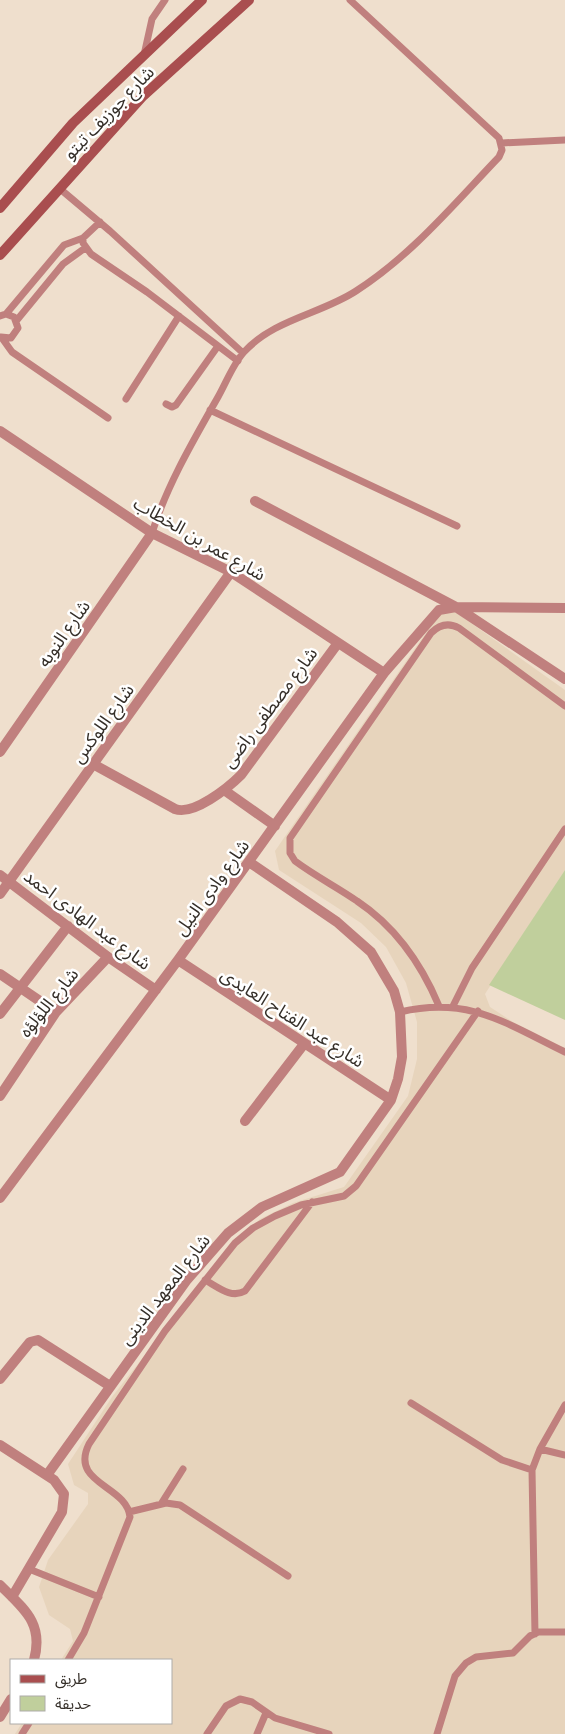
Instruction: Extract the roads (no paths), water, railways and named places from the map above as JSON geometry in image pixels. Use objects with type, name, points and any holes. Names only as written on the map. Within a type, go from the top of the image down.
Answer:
[{"type":"main road","name":"شارع جوزيف تيتو","points":[[0,208],[73,122],[202,0]]},
{"type":"main road","name":"شارع جوزيف تيتو","points":[[0,255],[58,188],[143,96],[249,0]]},
{"type":"street","name":"شارع عمر بن الخطاب","points":[[0,431],[152,533],[231,572],[384,673]]},
{"type":"street","points":[[255,501],[456,607],[565,679]]},
{"type":"street","name":"شارع النوبه","points":[[0,752],[152,533]]},
{"type":"street","name":"شارع اللوكس","points":[[0,894],[5,878],[92,764],[231,572]]},
{"type":"street","points":[[456,607],[565,608]]},
{"type":"street","name":"شارع وادى النيل","points":[[0,1198],[178,960],[384,673],[439,610],[456,607]]},
{"type":"street","name":"شارع مصطفى راضى","points":[[92,764],[180,811],[190,811],[224,790],[240,775],[338,642]]},
{"type":"street","points":[[224,790],[275,826]]},
{"type":"street","name":"شارع المعهد الدينى","points":[[47,1475],[186,1281],[228,1233],[262,1207],[340,1172],[391,1100],[402,1057],[400,1012],[394,991],[384,970],[371,952],[355,936],[249,862]]},
{"type":"street","name":"شارع عبد الهادى احمد","points":[[5,878],[108,957],[156,990]]},
{"type":"street","points":[[0,1014],[68,926]]},
{"type":"street","name":"شارع اللؤلؤه","points":[[0,1096],[56,1012],[108,957]]},
{"type":"street","name":"شارع عبد الفتاح العايدى","points":[[178,960],[391,1100]]},
{"type":"street","points":[[0,974],[56,1012]]},
{"type":"street","points":[[245,1122],[304,1044]]},
{"type":"street","points":[[0,1379],[30,1342],[38,1340],[110,1386]]},
{"type":"street","points":[[0,1445],[47,1475],[60,1486],[64,1494],[62,1512],[12,1597]]},
{"type":"street","points":[[0,1584],[26,1610],[36,1629],[37,1650],[34,1659]]},
{"type":"street","points":[[0,1717],[10,1701]]},
{"type":"lane","points":[[144,55],[152,19],[165,0]]},
{"type":"lane","points":[[152,533],[168,489],[243,353],[271,331],[297,318],[335,304],[401,258],[499,157],[502,143],[499,138],[350,0]]},
{"type":"lane","points":[[502,143],[565,140]]},
{"type":"lane","points":[[58,188],[100,222],[243,353]]},
{"type":"lane","points":[[17,320],[3,315],[64,245],[83,238],[100,222]]},
{"type":"lane","points":[[83,238],[85,248],[91,254],[179,316],[238,361]]},
{"type":"lane","points":[[1,337],[14,336],[18,328],[17,320],[63,264],[85,248]]},
{"type":"lane","points":[[126,398],[179,316]]},
{"type":"lane","points":[[1,337],[12,352],[108,418]]},
{"type":"lane","points":[[166,404],[172,407],[176,405],[218,346]]},
{"type":"lane","points":[[210,410],[457,526]]},
{"type":"lane","points":[[439,1006],[420,966],[392,930],[358,902],[295,861],[290,853],[290,838],[431,634],[439,626],[449,625],[459,628],[565,706]]},
{"type":"lane","points":[[453,1006],[472,968],[565,829]]},
{"type":"lane","points":[[400,1012],[439,1006],[453,1006],[478,1011],[565,1052]]},
{"type":"lane","points":[[69,1659],[80,1640],[128,1527],[129,1512],[125,1502],[89,1473],[85,1462],[86,1450],[135,1373],[205,1280],[235,1244],[253,1228],[288,1210],[312,1202],[344,1196],[356,1186],[478,1011]]},
{"type":"lane","points":[[205,1280],[233,1294],[245,1291],[312,1202]]},
{"type":"lane","points":[[411,1402],[502,1460],[532,1470]]},
{"type":"lane","points":[[534,1634],[532,1470],[540,1448],[565,1405]]},
{"type":"lane","points":[[540,1448],[565,1455]]},
{"type":"lane","points":[[161,1504],[183,1469]]},
{"type":"lane","points":[[129,1512],[170,1503],[184,1507],[288,1576]]},
{"type":"lane","points":[[29,1569],[99,1597]]},
{"type":"lane","points":[[437,1734],[455,1676],[462,1667],[476,1657],[513,1653],[534,1634],[565,1632]]},
{"type":"lane","points":[[207,1734],[226,1706],[234,1700],[252,1702],[275,1718],[329,1734]]},
{"type":"lane","points":[[258,1734],[266,1713]]}]
